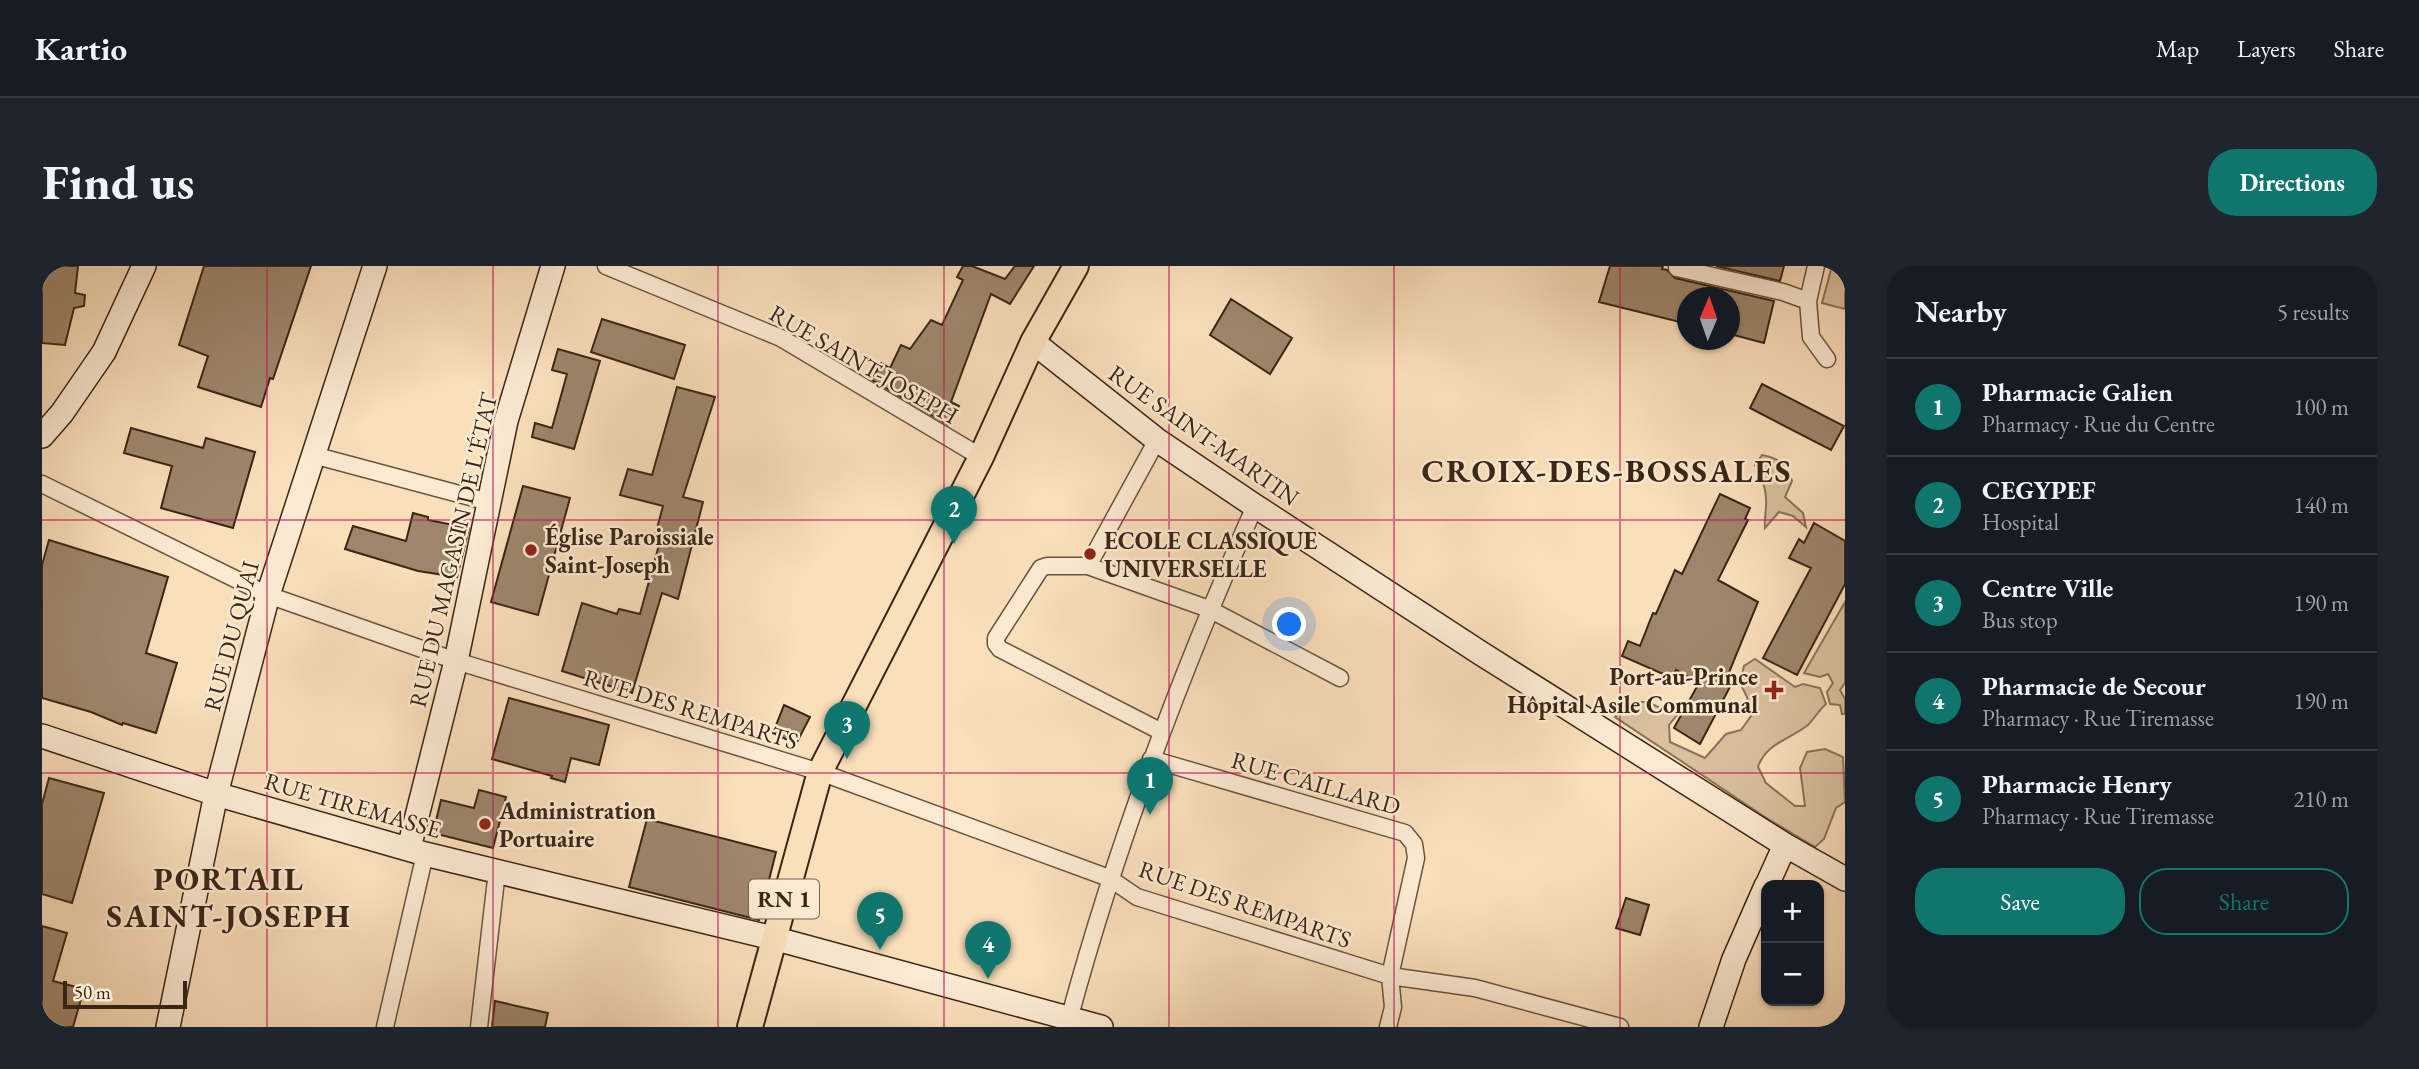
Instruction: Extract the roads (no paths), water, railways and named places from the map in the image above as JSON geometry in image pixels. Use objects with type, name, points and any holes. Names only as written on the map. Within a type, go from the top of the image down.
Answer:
[{"type":"main road","name":"RN 1","points":[[750,1027],[820,772],[981,457],[1033,342],[1076,266]]},
{"type":"street","points":[[42,436],[62,413],[104,352],[144,266]]},
{"type":"street","name":"RUE DU QUAI","points":[[168,1027],[216,794],[268,595],[375,266]]},
{"type":"street","name":"RUE DU MAGASIN DE L'ÉTAT","points":[[417,851],[506,421],[553,266]]},
{"type":"street","name":"RUE SAINT-JOSEPH","points":[[606,266],[781,338],[981,457]]},
{"type":"street","points":[[1678,266],[1677,268],[1783,292],[1808,301]]},
{"type":"street","points":[[1815,266],[1808,301],[1811,337],[1828,359]]},
{"type":"street","name":"RUE SAINT-MARTIN","points":[[1033,342],[1157,440],[1255,506],[1482,654],[1785,845],[1845,879]]},
{"type":"street","points":[[1088,566],[1157,440]]},
{"type":"street","points":[[313,455],[489,502]]},
{"type":"street","name":"RUE DES REMPARTS","points":[[42,484],[268,595],[456,661],[820,772],[1109,878],[1137,897],[1390,976],[1475,988],[1619,1027]]},
{"type":"street","points":[[1068,1022],[1109,878],[1160,731],[1209,609],[1255,506]]},
{"type":"street","points":[[1160,731],[1000,649],[996,644],[996,638],[1041,568],[1088,566],[1209,609],[1340,678]]},
{"type":"street","name":"RUE TIREMASSE","points":[[42,736],[216,794],[417,851],[773,938],[1068,1022],[1101,1027]]},
{"type":"street","name":"RUE CAILLARD","points":[[1151,759],[1405,833],[1414,844],[1416,858],[1390,976]]},
{"type":"street","points":[[1769,880],[1785,845]]},
{"type":"street","points":[[387,1020],[417,851]]},
{"type":"street","points":[[479,1027],[497,871]]},
{"type":"street","points":[[1711,1027],[1734,959],[1761,897]]},
{"type":"street","points":[[1388,1027],[1394,1007],[1390,976]]},
{"type":"place","name":"CEGYPEF","points":[[954,544]]},
{"type":"place","name":"Église Paroissiale Saint-Joseph","points":[[531,550]]},
{"type":"place","name":"ECOLE CLASSIQUE UNIVERSELLE","points":[[1090,554]]},
{"type":"place","name":"Port-au-Prince Hôpital Asile Communal","points":[[1774,690]]},
{"type":"place","name":"Centre Ville","points":[[847,759]]},
{"type":"place","name":"Pharmacie Galien","points":[[1150,815]]},
{"type":"place","name":"Administration Portuaire","points":[[485,824]]},
{"type":"place","name":"Pharmacie Henry","points":[[880,950]]},
{"type":"place","name":"Pharmacie de Secour","points":[[988,979]]},
{"type":"district","name":"CROIX-DES-BOSSALES","points":[[1607,471]]},
{"type":"district","name":"PORTAIL SAINT-JOSEPH","points":[[229,898]]}]
